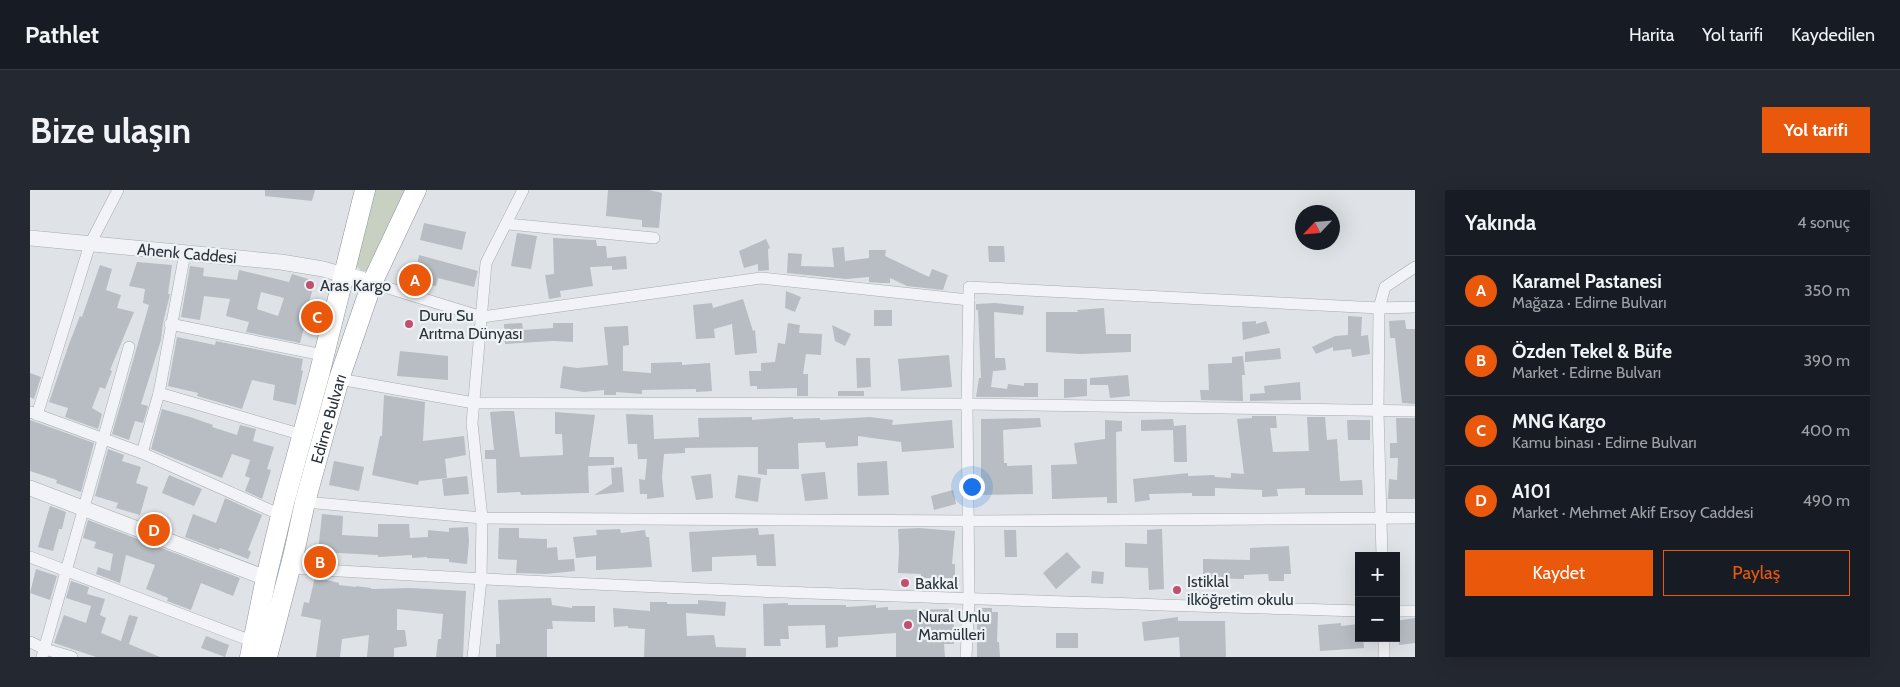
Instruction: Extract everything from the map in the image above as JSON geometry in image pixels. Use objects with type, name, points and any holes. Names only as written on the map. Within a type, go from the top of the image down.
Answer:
[{"type":"highway","name":"Edirne Bulvarı","points":[[252,649],[281,515],[365,190]]},
{"type":"highway","name":"Edirne Bulvarı","points":[[267,657],[305,502],[339,378],[372,283],[416,190]]},
{"type":"main road","points":[[344,275],[372,283]]},
{"type":"street","points":[[118,190],[90,244],[34,413],[142,453],[281,515]]},
{"type":"street","points":[[473,657],[481,580],[482,518],[472,423],[486,264],[523,190]]},
{"type":"street","points":[[507,224],[654,238]]},
{"type":"street","name":"Ahenk Caddesi","points":[[30,238],[281,262],[323,269],[344,275]]},
{"type":"street","points":[[142,453],[159,393],[170,324],[185,253]]},
{"type":"street","points":[[1382,552],[1378,411],[1379,308],[1386,287],[1415,267]]},
{"type":"street","points":[[372,283],[482,317],[761,278],[969,300]]},
{"type":"street","points":[[966,657],[970,521],[967,404],[969,287],[1379,308],[1415,307]]},
{"type":"street","points":[[170,324],[323,355]]},
{"type":"street","points":[[43,653],[128,347]]},
{"type":"street","points":[[339,378],[474,403],[967,404],[1415,411]]},
{"type":"street","points":[[159,393],[303,435]]},
{"type":"street","points":[[30,488],[266,578]]},
{"type":"street","points":[[305,502],[482,518],[970,521],[1415,518]]},
{"type":"street","points":[[30,556],[252,649]]},
{"type":"street","points":[[290,568],[481,580],[969,600],[1355,611]]},
{"type":"street","points":[[1400,611],[1415,611]]},
{"type":"street","points":[[30,642],[43,653],[72,657]]},
{"type":"street","points":[[1384,642],[1384,657]]},
{"type":"green space","points":[[373,190],[409,190],[370,272],[361,271],[355,264]]},
{"type":"building","points":[[265,190],[315,190],[312,201],[265,196]]},
{"type":"building","points":[[608,190],[649,190],[662,193],[659,228],[642,227],[642,220],[606,216]]},
{"type":"building","points":[[424,223],[466,232],[462,250],[420,240]]},
{"type":"building","points":[[517,233],[537,236],[531,269],[511,266]]},
{"type":"building","points":[[553,238],[596,240],[597,246],[606,246],[607,258],[626,256],[627,269],[612,270],[612,266],[590,267],[593,286],[560,291],[561,297],[549,299],[545,275],[554,274]]},
{"type":"building","points":[[766,239],[770,248],[768,249],[769,270],[758,271],[758,264],[744,268],[739,251]]},
{"type":"building","points":[[988,246],[1004,246],[1005,262],[989,262]]},
{"type":"building","points":[[844,247],[845,261],[869,258],[869,250],[886,250],[885,256],[929,277],[932,269],[948,275],[943,290],[907,286],[890,278],[890,283],[882,283],[869,282],[869,277],[846,279],[787,273],[788,253],[802,254],[801,266],[834,267],[832,248]]},
{"type":"building","points":[[419,255],[478,271],[474,287],[438,278],[436,286],[420,283],[418,278],[421,266],[417,265]]},
{"type":"building","points":[[137,262],[172,265],[168,294],[170,294],[161,340],[141,404],[148,406],[143,423],[135,421],[129,440],[112,434],[149,305],[143,303],[145,289],[129,286]]},
{"type":"building","points":[[100,265],[112,269],[106,290],[121,295],[117,308],[134,312],[110,370],[112,371],[105,389],[100,387],[92,408],[102,414],[98,429],[65,417],[68,408],[49,402]]},
{"type":"building","points":[[190,266],[204,268],[203,276],[237,280],[239,270],[289,282],[292,274],[315,281],[304,320],[306,320],[300,343],[246,332],[249,322],[226,316],[230,299],[204,296],[200,320],[181,317]],"holes":[[[261,292],[284,298],[278,316],[257,309]]]},
{"type":"building","points":[[786,291],[801,297],[795,312],[785,308]]},
{"type":"building","points":[[743,299],[753,331],[755,330],[757,353],[735,355],[732,324],[714,329],[715,338],[696,339],[693,305],[712,303],[713,308]]},
{"type":"building","points":[[995,303],[1024,306],[1023,315],[994,312],[995,358],[1005,358],[1006,370],[993,371],[991,387],[1007,389],[1008,384],[1024,386],[1024,383],[1038,383],[1038,397],[976,397],[979,378],[981,378],[978,310],[976,310],[976,304]]},
{"type":"building","points":[[1104,308],[1106,334],[1131,334],[1131,352],[1081,354],[1046,352],[1046,312],[1078,312],[1077,310]]},
{"type":"building","points":[[874,310],[892,310],[892,326],[874,326]]},
{"type":"building","points":[[1348,316],[1362,317],[1361,336],[1368,335],[1370,354],[1352,357],[1351,349],[1333,351],[1333,347],[1316,354],[1312,347],[1335,336],[1348,335]]},
{"type":"building","points":[[1405,320],[1406,329],[1415,329],[1415,404],[1402,403],[1395,338],[1390,338],[1389,321]]},
{"type":"building","points":[[1256,321],[1256,324],[1266,321],[1270,333],[1243,340],[1242,322]]},
{"type":"building","points":[[522,323],[523,330],[553,328],[553,323],[573,323],[573,342],[553,341],[505,344],[504,324]]},
{"type":"building","points":[[788,323],[800,325],[799,333],[822,334],[821,355],[806,354],[803,374],[808,374],[808,396],[797,396],[797,388],[757,389],[757,386],[750,386],[749,371],[761,371],[761,363],[775,362],[778,343],[785,344]]},
{"type":"building","points":[[832,325],[851,334],[845,346],[835,341]]},
{"type":"building","points":[[628,326],[629,345],[623,346],[623,371],[651,373],[651,363],[682,362],[682,365],[710,363],[712,391],[696,392],[696,389],[642,390],[642,394],[616,392],[616,395],[604,395],[604,390],[584,392],[560,388],[563,366],[577,368],[608,365],[604,327]]},
{"type":"building","points":[[177,337],[215,345],[216,341],[303,359],[301,370],[303,371],[296,405],[273,400],[275,385],[252,380],[242,409],[197,396],[198,393],[168,386]]},
{"type":"building","points":[[1280,348],[1281,359],[1245,362],[1245,352]]},
{"type":"building","points":[[400,351],[448,356],[448,380],[397,376]]},
{"type":"building","points":[[949,355],[952,387],[901,391],[898,359]]},
{"type":"building","points":[[1243,356],[1245,375],[1242,375],[1243,401],[1201,400],[1200,390],[1209,390],[1208,364],[1232,363],[1232,357]]},
{"type":"building","points":[[856,358],[870,358],[871,387],[857,388]]},
{"type":"building","points":[[30,373],[41,377],[34,399],[30,397]]},
{"type":"building","points":[[1128,375],[1130,396],[1110,398],[1108,385],[1090,385],[1090,378]]},
{"type":"building","points":[[1064,379],[1087,379],[1087,396],[1064,398]]},
{"type":"building","points":[[1300,382],[1301,400],[1250,401],[1250,394],[1265,393],[1264,386]]},
{"type":"building","points":[[838,391],[864,391],[864,396],[838,396]]},
{"type":"building","points":[[384,395],[425,402],[423,441],[464,436],[466,455],[445,459],[447,478],[419,481],[418,485],[372,475],[380,436],[382,436]]},
{"type":"building","points":[[162,409],[190,417],[237,435],[240,425],[256,429],[253,441],[274,447],[267,469],[271,470],[262,499],[245,491],[250,478],[245,476],[250,460],[232,454],[222,478],[151,449]]},
{"type":"building","points":[[514,411],[520,457],[563,455],[562,434],[555,434],[555,412],[595,415],[589,457],[614,457],[614,465],[588,466],[589,493],[521,495],[520,492],[497,493],[496,459],[485,459],[485,450],[494,450],[490,412]]},
{"type":"building","points":[[626,414],[653,415],[654,439],[699,437],[698,418],[752,417],[752,420],[793,417],[793,419],[820,418],[820,420],[870,417],[893,420],[892,425],[952,420],[954,448],[902,452],[901,442],[858,436],[858,446],[826,448],[825,442],[798,443],[799,469],[767,469],[767,475],[758,474],[758,447],[685,448],[685,453],[664,454],[662,477],[664,497],[647,499],[647,494],[640,494],[639,479],[645,480],[647,459],[638,459],[637,444],[628,444]]},
{"type":"building","points":[[1252,416],[1276,416],[1277,428],[1270,428],[1273,452],[1309,451],[1307,417],[1325,417],[1327,440],[1337,439],[1340,481],[1362,480],[1363,495],[1305,495],[1305,488],[1277,489],[1278,496],[1262,497],[1262,490],[1215,488],[1215,496],[1192,496],[1192,493],[1149,494],[1150,500],[1135,502],[1133,479],[1188,473],[1188,476],[1214,475],[1215,477],[1231,478],[1231,473],[1244,474],[1237,419],[1252,418]]},
{"type":"building","points":[[1040,418],[1041,427],[1003,430],[1004,463],[1007,463],[1007,466],[1032,465],[1033,494],[981,495],[981,419]]},
{"type":"building","points":[[1396,418],[1415,418],[1415,499],[1388,499],[1389,479],[1397,480],[1398,458],[1390,458],[1390,443],[1397,443]]},
{"type":"building","points":[[1173,419],[1174,426],[1186,425],[1187,462],[1174,462],[1173,430],[1141,431],[1141,420]]},
{"type":"building","points":[[30,420],[94,443],[81,492],[56,483],[57,480],[30,471]]},
{"type":"building","points":[[1105,420],[1122,421],[1122,431],[1116,432],[1117,503],[1107,503],[1107,497],[1052,499],[1051,465],[1077,464],[1074,443],[1105,439]]},
{"type":"building","points":[[1347,420],[1370,420],[1370,440],[1348,440]]},
{"type":"building","points":[[108,449],[124,455],[122,461],[141,467],[136,483],[148,487],[140,515],[116,508],[118,503],[95,496]]},
{"type":"building","points":[[334,461],[364,467],[359,491],[329,485]]},
{"type":"building","points":[[887,461],[889,495],[858,496],[857,463]]},
{"type":"building","points":[[622,467],[624,492],[594,495],[612,484],[611,468]]},
{"type":"building","points":[[825,472],[828,499],[805,501],[801,474]]},
{"type":"building","points":[[711,474],[713,498],[696,500],[691,476]]},
{"type":"building","points":[[169,475],[202,489],[194,506],[162,493]]},
{"type":"building","points":[[738,475],[761,478],[758,502],[735,498]]},
{"type":"building","points":[[467,476],[469,494],[444,496],[442,479]]},
{"type":"building","points":[[953,490],[956,504],[934,510],[931,496]]},
{"type":"building","points":[[225,498],[262,515],[248,550],[251,552],[248,559],[185,537],[193,514],[216,523]]},
{"type":"building","points":[[50,506],[66,512],[62,529],[59,529],[53,551],[38,547]]},
{"type":"building","points":[[322,514],[343,516],[342,535],[378,537],[378,524],[409,524],[410,538],[428,537],[428,530],[449,532],[449,528],[468,527],[467,564],[449,562],[449,559],[412,558],[412,555],[378,557],[378,555],[318,552]]},
{"type":"building","points":[[88,520],[240,578],[233,596],[201,583],[191,610],[167,601],[168,598],[146,589],[155,565],[126,555],[120,583],[96,574],[98,567],[110,571],[113,554],[94,548],[96,542],[83,538]]},
{"type":"building","points":[[499,528],[519,528],[519,538],[547,539],[547,548],[557,547],[558,560],[574,559],[575,571],[546,574],[516,573],[517,560],[498,559]]},
{"type":"building","points":[[758,528],[759,535],[774,534],[776,566],[757,566],[756,555],[712,557],[712,571],[692,572],[689,532]]},
{"type":"building","points":[[919,528],[955,531],[952,564],[955,564],[955,578],[921,578],[921,574],[898,573],[898,529]]},
{"type":"building","points":[[620,529],[621,533],[645,530],[646,537],[649,537],[652,567],[596,570],[596,556],[576,558],[573,537],[597,535],[596,530]]},
{"type":"building","points":[[1162,529],[1164,589],[1149,590],[1148,568],[1125,567],[1125,543],[1147,544],[1147,530]]},
{"type":"building","points":[[1004,530],[1016,530],[1017,557],[1005,557]]},
{"type":"building","points":[[1289,546],[1291,574],[1284,574],[1284,581],[1269,581],[1268,574],[1244,575],[1244,579],[1203,578],[1203,559],[1250,560],[1250,548]]},
{"type":"building","points":[[1067,552],[1081,567],[1056,589],[1043,573]]},
{"type":"building","points":[[36,569],[57,576],[50,600],[30,593]]},
{"type":"building","points":[[1092,571],[1104,572],[1103,584],[1091,583]]},
{"type":"building","points":[[315,577],[339,583],[339,585],[371,589],[411,588],[466,591],[463,657],[436,657],[438,639],[441,639],[443,614],[397,609],[397,630],[405,630],[407,646],[394,648],[394,657],[367,657],[369,635],[342,639],[340,657],[316,657],[321,620],[301,616],[304,602],[309,603]]},
{"type":"building","points":[[71,581],[89,587],[87,594],[105,599],[100,615],[106,618],[101,633],[121,641],[129,615],[138,617],[129,644],[160,657],[96,657],[54,643],[64,615],[86,623],[91,606],[66,598]]},
{"type":"building","points":[[551,598],[552,605],[572,608],[572,606],[595,606],[595,622],[552,621],[553,629],[547,629],[547,657],[496,657],[496,644],[500,644],[498,600]]},
{"type":"building","points":[[698,600],[726,602],[725,616],[686,613],[687,636],[714,635],[716,647],[746,648],[746,657],[644,657],[645,629],[628,628],[628,626],[614,627],[613,608],[650,611],[650,602],[698,604]]},
{"type":"building","points":[[788,603],[788,605],[846,605],[846,607],[876,605],[876,608],[888,607],[888,610],[954,609],[954,644],[944,644],[945,657],[896,657],[896,633],[838,637],[838,647],[826,648],[825,625],[788,626],[789,639],[780,639],[781,646],[764,646],[763,604]]},
{"type":"building","points":[[977,608],[992,608],[992,612],[998,612],[997,642],[999,642],[1000,657],[977,657]]},
{"type":"building","points":[[1178,617],[1178,621],[1225,621],[1226,657],[1180,657],[1179,637],[1144,641],[1142,622]]},
{"type":"building","points":[[1415,618],[1415,643],[1399,645],[1400,620]]},
{"type":"building","points":[[1341,623],[1341,626],[1355,624],[1355,642],[1363,642],[1364,648],[1320,651],[1318,625]]},
{"type":"building","points":[[1056,633],[1078,633],[1078,648],[1056,648]]},
{"type":"building","points":[[206,636],[229,645],[225,657],[201,648]]},
{"type":"place","name":"Karamel Pastanesi","points":[[415,280]]},
{"type":"place","name":"Aras Kargo","points":[[310,285]]},
{"type":"place","name":"MNG Kargo","points":[[317,317]]},
{"type":"place","name":"Duru Su Arıtma Dünyası","points":[[409,324]]},
{"type":"place","name":"A101","points":[[154,530]]},
{"type":"place","name":"Özden Tekel & Büfe","points":[[320,562]]},
{"type":"place","name":"Bakkal","points":[[905,583]]},
{"type":"place","name":"Istiklal ilköğretim okulu","points":[[1177,590]]},
{"type":"place","name":"Nural Unlu Mamülleri","points":[[908,625]]}]
